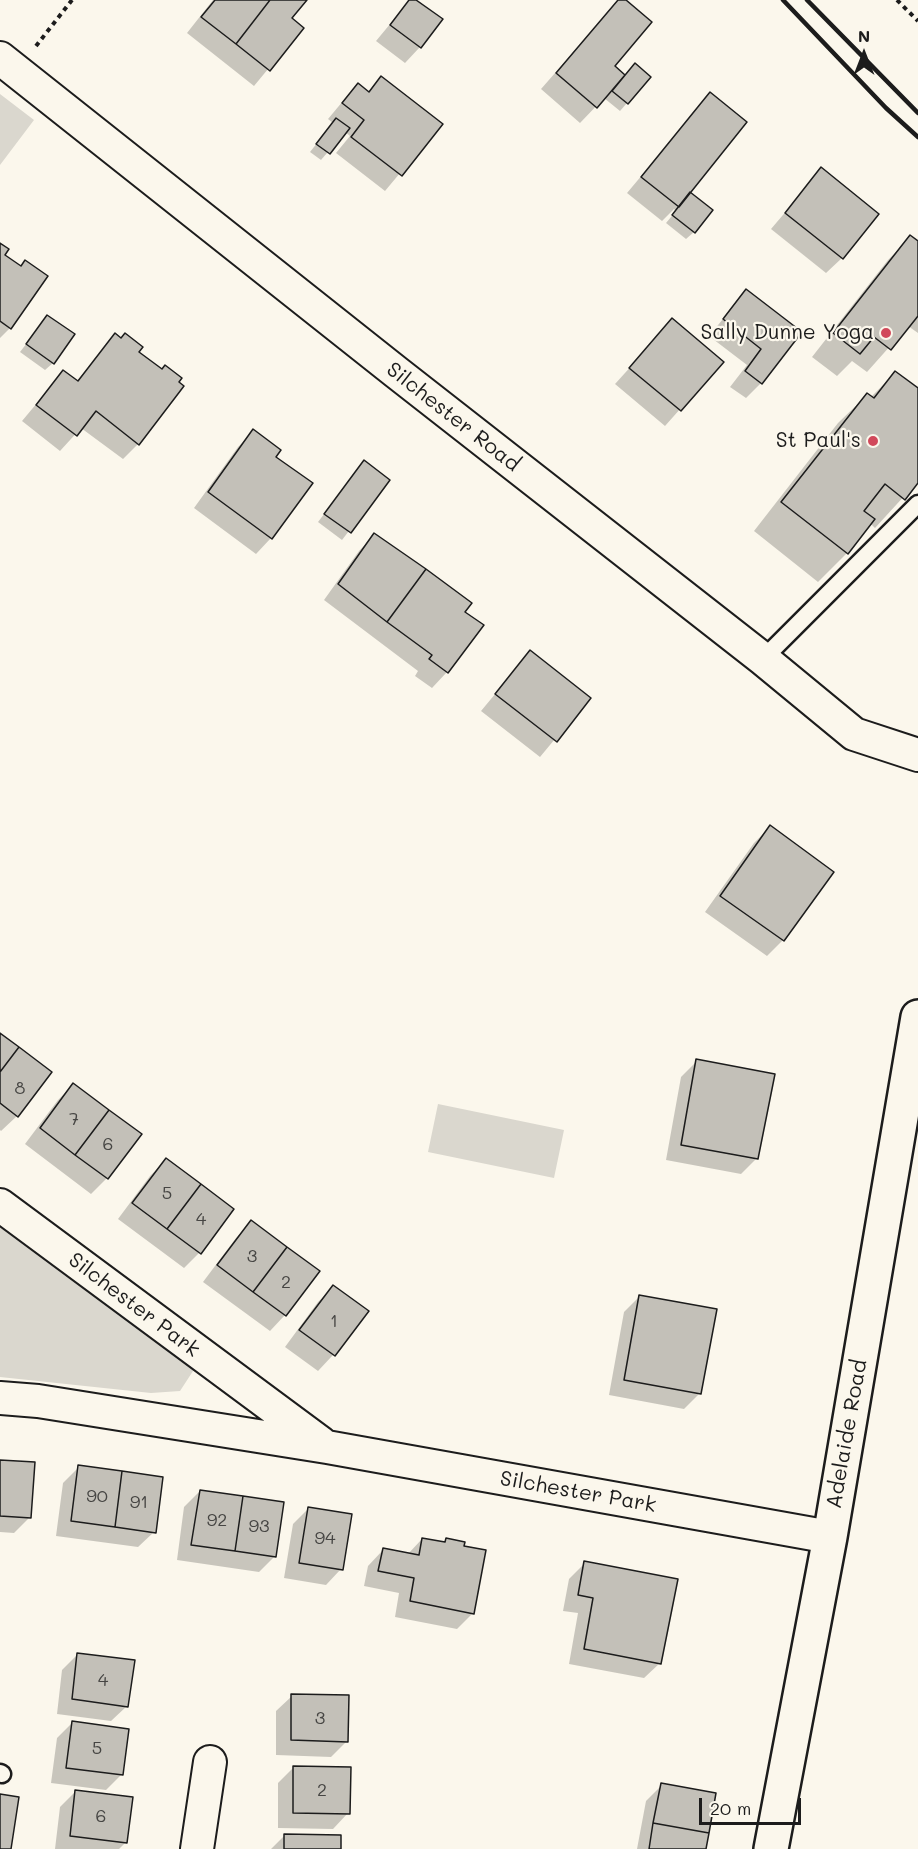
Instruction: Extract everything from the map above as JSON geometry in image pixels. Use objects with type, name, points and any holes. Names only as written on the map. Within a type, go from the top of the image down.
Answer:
[{"type":"street","name":"Silchester Road","points":[[8,64],[763,659],[854,735],[918,754]]},
{"type":"street","name":"Adelaide Road","points":[[771,1849],[830,1536],[918,1017]]},
{"type":"street","name":"Silchester Park","points":[[0,1205],[327,1447]]},
{"type":"street","name":"Silchester Park","points":[[0,1398],[38,1401],[327,1447],[830,1536]]},
{"type":"street","points":[[197,1849],[210,1762]]},
{"type":"lane","points":[[763,659],[918,504]]},
{"type":"path","points":[[8,64],[72,0]]},
{"type":"path","points":[[897,0],[918,21]]},
{"type":"shaded area","points":[[0,94],[34,120],[0,165]]},
{"type":"shaded area","points":[[438,1104],[564,1130],[554,1178],[428,1152]]},
{"type":"shaded area","points":[[0,1227],[195,1368],[180,1391],[151,1393],[0,1377]]},
{"type":"building","points":[[215,0],[270,0],[236,44],[201,17]]},
{"type":"building","points":[[270,0],[307,0],[292,18],[304,28],[270,71],[236,44]]},
{"type":"building","points":[[409,0],[416,0],[443,19],[421,48],[390,25]]},
{"type":"building","points":[[618,0],[626,0],[652,22],[615,66],[625,75],[597,108],[556,73]]},
{"type":"building","points":[[635,63],[651,77],[628,104],[612,91]]},
{"type":"building","points":[[381,76],[443,124],[402,176],[351,137],[364,120],[342,103],[358,83],[369,92]]},
{"type":"building","points":[[710,92],[747,122],[679,207],[641,177]]},
{"type":"building","points":[[336,118],[350,128],[330,154],[316,144]]},
{"type":"building","points":[[821,167],[879,214],[843,259],[785,213]]},
{"type":"building","points":[[690,192],[713,210],[695,233],[672,215]]},
{"type":"building","points":[[910,235],[918,241],[918,316],[891,350],[874,337],[860,354],[833,333]]},
{"type":"building","points":[[0,243],[9,249],[5,255],[21,266],[25,260],[48,276],[11,329],[0,321]]},
{"type":"building","points":[[746,289],[802,332],[762,384],[745,371],[761,349],[723,319]]},
{"type":"building","points":[[47,315],[75,334],[54,364],[26,344]]},
{"type":"building","points":[[672,318],[724,362],[681,411],[629,368]]},
{"type":"building","points":[[115,333],[121,338],[125,333],[143,347],[139,352],[162,369],[165,365],[182,378],[179,382],[184,386],[139,445],[96,411],[77,436],[36,405],[63,370],[78,381]]},
{"type":"building","name":"St Paul's","points":[[895,371],[918,388],[918,483],[905,500],[885,484],[864,511],[875,519],[848,554],[781,502],[867,393],[874,398]]},
{"type":"building","points":[[253,429],[281,450],[276,457],[313,483],[272,539],[208,492]]},
{"type":"building","points":[[364,460],[390,480],[351,533],[324,514]]},
{"type":"building","points":[[374,533],[426,569],[387,622],[338,584]]},
{"type":"building","points":[[426,569],[472,603],[465,612],[484,625],[448,673],[429,659],[432,655],[387,622]]},
{"type":"building","points":[[530,650],[591,698],[557,742],[495,694]]},
{"type":"building","points":[[770,825],[834,872],[784,941],[720,896]]},
{"type":"building","points":[[0,1033],[19,1047],[0,1072]]},
{"type":"building","points":[[19,1047],[52,1072],[18,1117],[0,1103],[0,1072]]},
{"type":"building","points":[[696,1059],[775,1074],[758,1159],[681,1145]]},
{"type":"building","points":[[73,1083],[109,1110],[75,1155],[40,1128]]},
{"type":"building","points":[[109,1110],[142,1134],[108,1179],[75,1155]]},
{"type":"building","points":[[166,1158],[201,1184],[167,1229],[132,1203]]},
{"type":"building","points":[[201,1184],[234,1209],[201,1254],[167,1229]]},
{"type":"building","points":[[251,1220],[287,1247],[253,1292],[217,1265]]},
{"type":"building","points":[[287,1247],[320,1271],[286,1316],[253,1292]]},
{"type":"building","points":[[333,1285],[369,1311],[335,1356],[299,1330]]},
{"type":"building","points":[[639,1295],[717,1309],[701,1394],[624,1380]]},
{"type":"building","points":[[0,1460],[35,1462],[31,1518],[0,1516]]},
{"type":"building","points":[[78,1465],[122,1471],[115,1527],[71,1521]]},
{"type":"building","points":[[122,1471],[163,1477],[156,1533],[115,1527]]},
{"type":"building","points":[[200,1490],[243,1496],[235,1551],[191,1545]]},
{"type":"building","points":[[243,1496],[284,1502],[276,1557],[235,1551]]},
{"type":"building","points":[[308,1507],[352,1514],[343,1570],[299,1563]]},
{"type":"building","points":[[422,1538],[445,1542],[446,1538],[465,1542],[464,1546],[486,1550],[474,1614],[410,1601],[414,1578],[378,1571],[383,1548],[419,1555]]},
{"type":"building","points":[[584,1561],[678,1579],[661,1664],[584,1649],[593,1598],[578,1595]]},
{"type":"building","points":[[77,1653],[135,1660],[128,1707],[72,1699]]},
{"type":"building","points":[[291,1694],[349,1695],[348,1742],[291,1740]]},
{"type":"building","points":[[72,1721],[129,1729],[123,1775],[66,1768]]},
{"type":"building","points":[[293,1766],[351,1767],[350,1814],[293,1813]]},
{"type":"building","points":[[661,1783],[716,1793],[709,1833],[653,1823]]},
{"type":"building","points":[[75,1790],[133,1797],[127,1843],[70,1836]]},
{"type":"building","points":[[0,1794],[19,1797],[11,1849],[0,1849]]},
{"type":"building","points":[[653,1823],[709,1833],[706,1849],[649,1849]]},
{"type":"building","points":[[284,1834],[341,1835],[341,1849],[284,1849]]},
{"type":"railway","points":[[783,0],[886,108],[918,137]]},
{"type":"railway","points":[[807,0],[918,113]]},
{"type":"place","name":"Sally Dunne Yoga","points":[[886,333]]},
{"type":"place","name":"St Paul's","points":[[873,441]]}]
